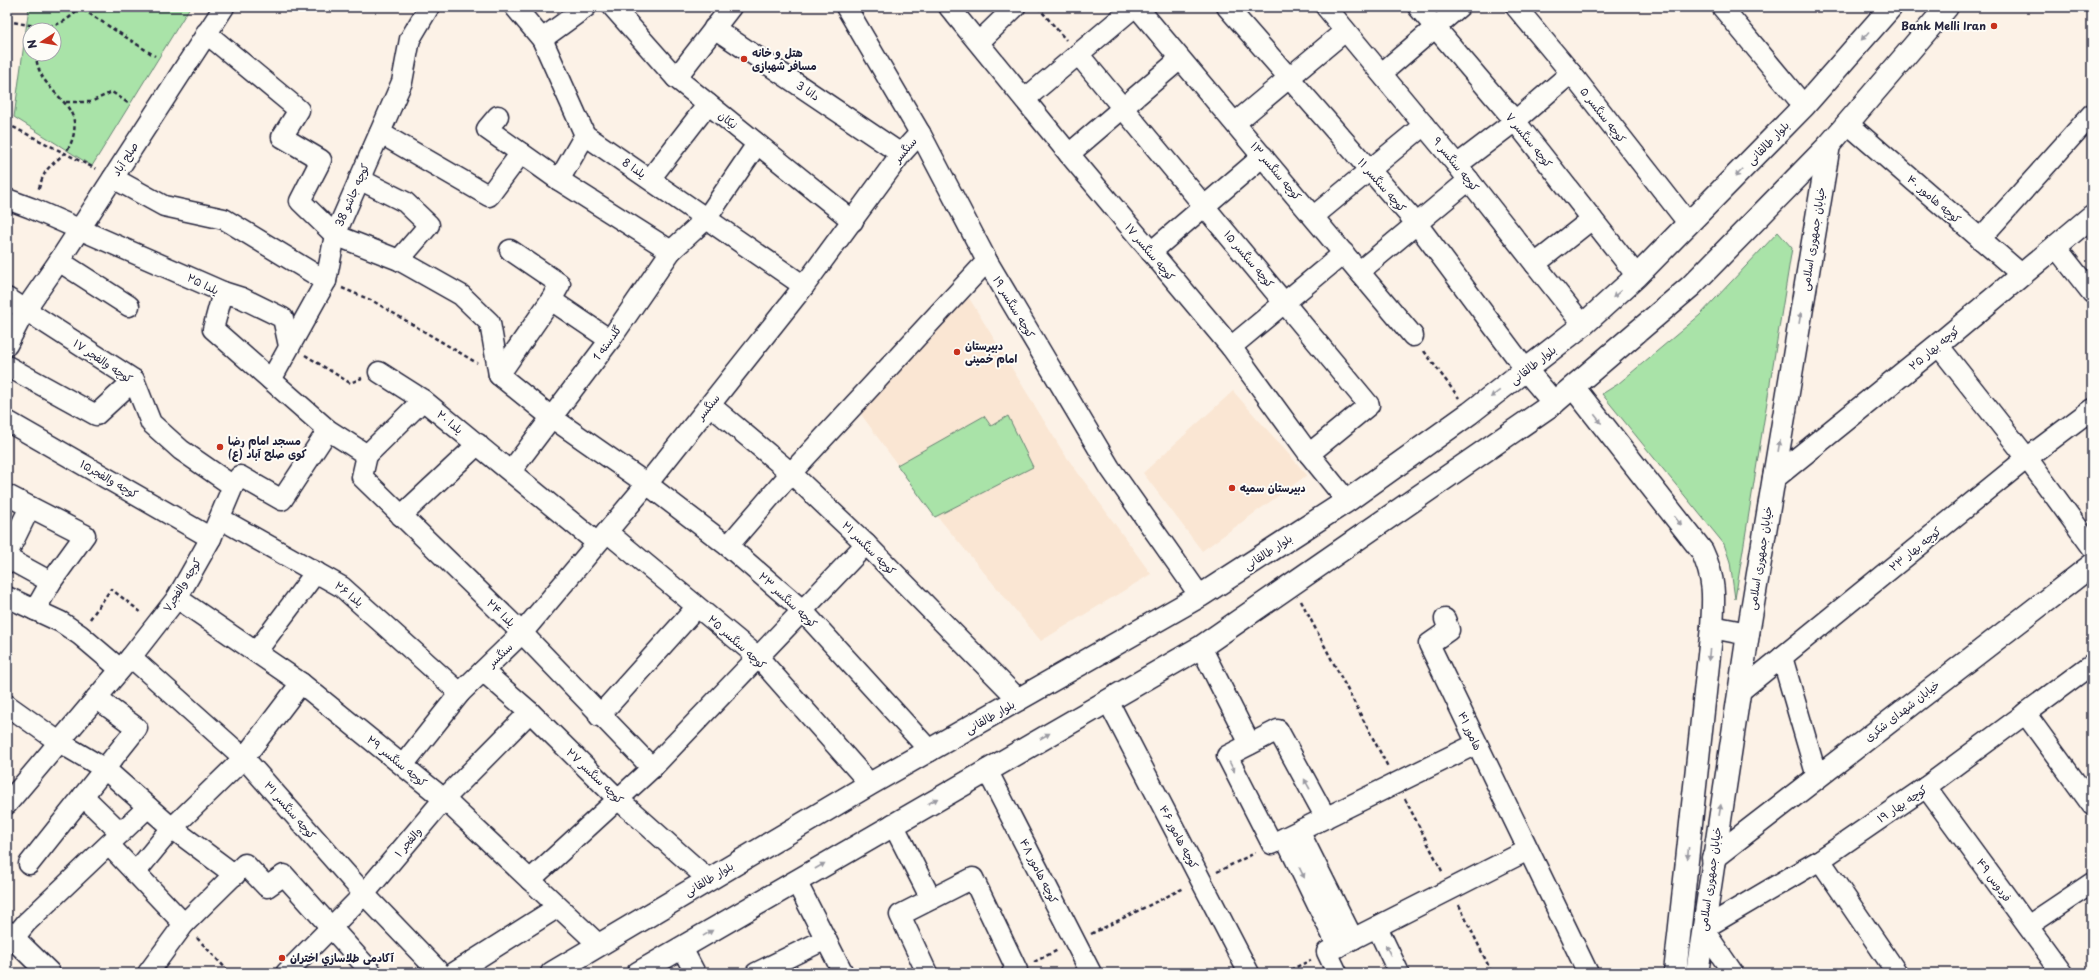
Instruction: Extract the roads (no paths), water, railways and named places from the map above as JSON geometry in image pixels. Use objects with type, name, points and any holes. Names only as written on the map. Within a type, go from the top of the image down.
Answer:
[{"type":"main road","name":"بلوار طالقانی","points":[[552,973],[870,784],[1200,596],[1347,501],[1470,413],[1583,325],[1637,276],[1804,106],[1891,7]]},
{"type":"main road","points":[[638,973],[1201,647],[1554,403],[1574,388],[1691,286],[1829,145],[1947,7]]},
{"type":"main road","name":"خیابان جمهوری اسلامی","points":[[1697,973],[1713,858],[1748,634],[1829,145]]},
{"type":"main road","name":"کوچه بهار ۲۵","points":[[1774,478],[1938,345],[2092,216]]},
{"type":"main road","points":[[1526,370],[1554,403]]},
{"type":"main road","name":"خیابان جمهوری اسلامی","points":[[1574,388],[1702,551],[1712,578],[1714,592],[1712,627],[1676,973]]},
{"type":"main road","name":"خیابان شهدای شکری","points":[[1713,858],[2092,565]]},
{"type":"main road","points":[[1712,627],[1748,634]]},
{"type":"main road","points":[[10,935],[50,973]]},
{"type":"street","name":"صلح آباد","points":[[7,345],[25,310],[59,261],[224,7]]},
{"type":"street","name":"کوچه جاشو 38","points":[[271,380],[326,281],[335,234],[402,82],[410,38],[428,7]]},
{"type":"street","points":[[514,7],[542,39],[585,135],[558,180]]},
{"type":"street","points":[[542,39],[586,7]]},
{"type":"street","name":"نیکان","points":[[614,7],[676,78],[853,222]]},
{"type":"street","points":[[676,78],[731,7]]},
{"type":"street","name":"کوچه سنگسر ۱۹","points":[[846,7],[920,133],[987,261],[1110,468],[1200,596]]},
{"type":"street","name":"کوچه سنگسر ۱۷","points":[[949,7],[1069,154],[1231,347],[1309,454],[1347,501]]},
{"type":"street","points":[[979,42],[1014,7]]},
{"type":"street","points":[[1025,99],[1134,7]]},
{"type":"street","name":"کوچه سنگسر ۱۳","points":[[1137,7],[1314,216],[1413,336]]},
{"type":"street","name":"کوچه سنگسر ۱۱","points":[[1227,7],[1416,224],[1526,370]]},
{"type":"street","name":"کوچه سنگسر ۹","points":[[1326,7],[1463,173],[1583,325]]},
{"type":"street","name":"کوچه سنگسر ۷","points":[[1418,7],[1515,121],[1637,276]]},
{"type":"street","points":[[1382,74],[1459,7]]},
{"type":"street","name":"کوچه سنگسر ۵","points":[[1516,7],[1571,74],[1689,224]]},
{"type":"street","points":[[1722,7],[1804,106]]},
{"type":"street","name":"دانا 3","points":[[714,28],[901,154]]},
{"type":"street","points":[[1235,123],[1289,80],[1345,31]]},
{"type":"street","points":[[206,33],[299,110],[282,137],[321,160],[300,201],[335,234],[399,260],[461,295],[490,323],[498,375]]},
{"type":"street","name":"کوچه سنگسر ۱۵","points":[[1078,54],[1205,205],[1369,405],[1309,454]]},
{"type":"street","points":[[1069,154],[1180,59]]},
{"type":"street","points":[[1360,271],[1416,224],[1463,173],[1515,121],[1571,74]]},
{"type":"street","points":[[650,179],[708,104]]},
{"type":"street","points":[[1980,239],[2092,114]]},
{"type":"street","points":[[498,116],[487,128],[558,180],[671,251]]},
{"type":"street","name":"کوچه هامور ۴۰","points":[[1847,123],[2021,274]]},
{"type":"street","points":[[1314,216],[1424,125]]},
{"type":"street","points":[[380,133],[489,196],[521,153]]},
{"type":"street","name":"سنگسر","points":[[403,765],[460,693],[522,634],[601,537],[647,484],[804,286],[853,222],[901,154],[920,133]]},
{"type":"street","name":"یلدا 8","points":[[585,135],[804,286]]},
{"type":"street","name":"گلدسته 1","points":[[510,471],[610,340],[671,251],[706,218],[757,144]]},
{"type":"street","points":[[1151,252],[1263,156]]},
{"type":"street","points":[[113,178],[164,206],[224,219],[326,281]]},
{"type":"street","points":[[359,179],[405,202],[429,225],[399,260]]},
{"type":"street","name":"یلدا ۲۵","points":[[7,199],[80,229],[223,292],[213,329],[271,380]]},
{"type":"street","points":[[1535,264],[1592,219]]},
{"type":"street","points":[[2055,246],[2092,293]]},
{"type":"street","points":[[498,375],[551,300],[560,284],[510,250]]},
{"type":"street","points":[[1231,347],[1344,253]]},
{"type":"street","points":[[59,261],[129,306]]},
{"type":"street","points":[[728,546],[791,473],[987,261]]},
{"type":"street","points":[[223,292],[242,298],[283,318],[290,346]]},
{"type":"street","name":"کوچه والفجر ۱۷","points":[[7,298],[134,380],[152,423],[181,450],[234,486]]},
{"type":"street","points":[[551,300],[610,340]]},
{"type":"street","points":[[1938,345],[2027,458],[2092,547]]},
{"type":"street","points":[[7,366],[96,414],[134,380]]},
{"type":"street","name":"یلدا ۲۰","points":[[379,372],[423,400],[510,471],[601,537]]},
{"type":"street","name":"کوچه سنگسر ۲۳","points":[[498,375],[551,417],[647,484],[728,546],[801,609],[930,751]]},
{"type":"street","points":[[271,380],[328,430],[367,455],[423,400]]},
{"type":"street","name":"کوچه سنگسر ۲۱","points":[[710,405],[791,473],[866,544],[1019,700]]},
{"type":"street","name":"کوچه بهار ۲۳","points":[[1739,692],[2027,458],[2092,409]]},
{"type":"street","name":"کوچه والفجر۱۵","points":[[7,421],[211,538]]},
{"type":"street","points":[[234,486],[240,476],[282,500],[328,430]]},
{"type":"street","points":[[400,516],[478,444]]},
{"type":"street","name":"یلدا ۲۴","points":[[367,455],[362,477],[400,516],[522,634],[599,716],[652,768]]},
{"type":"street","name":"کوچه والفجر۷","points":[[7,804],[126,663],[176,598],[221,519],[234,486]]},
{"type":"street","points":[[7,495],[85,535],[51,582],[35,610]]},
{"type":"street","points":[[7,554],[30,507]]},
{"type":"street","name":"یلدا ۲۶","points":[[221,519],[342,587],[460,693]]},
{"type":"street","name":"کوچه سنگسر ۲۵","points":[[601,537],[697,607],[758,657],[870,784]]},
{"type":"street","points":[[530,880],[619,800],[652,768],[758,657],[801,609],[866,544]]},
{"type":"street","points":[[7,558],[51,582]]},
{"type":"street","points":[[256,652],[316,572]]},
{"type":"street","name":"کوچه سنگسر ۳۱","points":[[7,597],[61,622],[126,663],[244,758],[364,894],[440,973]]},
{"type":"street","name":"کوچه سنگسر ۲۹","points":[[176,598],[301,683],[403,765],[444,799],[599,945]]},
{"type":"street","points":[[599,716],[697,607]]},
{"type":"street","name":"هامور ۴۱","points":[[1445,619],[1449,630],[1429,644],[1588,973]]},
{"type":"street","points":[[1201,647],[1250,744]]},
{"type":"street","points":[[1782,656],[1817,777]]},
{"type":"street","name":"کوچه سنگسر ۲۷","points":[[483,671],[530,712],[619,800],[708,879]]},
{"type":"street","name":"کوچه بهار ۱۹","points":[[1703,929],[1820,860],[1926,787],[2025,713],[2089,674]]},
{"type":"street","points":[[135,873],[172,828],[244,758],[301,683]]},
{"type":"street","points":[[29,864],[137,728],[96,698]]},
{"type":"street","name":"کوچه هامور ۴۶","points":[[1108,701],[1202,879],[1249,973]]},
{"type":"street","points":[[7,705],[59,742],[105,769],[172,828],[234,875]]},
{"type":"street","name":"والفجر ۱","points":[[297,970],[330,927],[364,894],[444,799],[530,712]]},
{"type":"street","points":[[2025,713],[2092,804]]},
{"type":"street","points":[[1326,818],[1278,730],[1227,756],[1285,838],[1321,893],[1339,946],[1337,973]]},
{"type":"street","points":[[1285,838],[1476,744]]},
{"type":"street","name":"کوچه هامور ۴۸","points":[[987,770],[1091,973]]},
{"type":"street","name":"فردوس ۴۹","points":[[1926,787],[2062,973]]},
{"type":"street","points":[[83,796],[115,839],[135,873],[184,924]]},
{"type":"street","points":[[10,935],[26,923],[148,807]]},
{"type":"street","points":[[893,824],[931,899]]},
{"type":"street","points":[[1339,946],[1528,850]]},
{"type":"street","points":[[1820,860],[1897,973]]},
{"type":"street","points":[[148,973],[184,924],[244,864],[266,888],[284,875],[372,973]]},
{"type":"street","points":[[927,973],[900,915],[973,878],[1015,972]]},
{"type":"street","points":[[796,881],[843,973]]},
{"type":"street","points":[[2028,926],[2092,883]]},
{"type":"street","points":[[454,973],[558,907]]},
{"type":"street","points":[[1377,928],[1399,973]]},
{"type":"street","points":[[1703,929],[1733,973]]},
{"type":"street","points":[[756,973],[826,939]]},
{"type":"street","points":[[682,948],[695,973]]},
{"type":"place","name":"Bank Melli Iran","points":[[1994,26]]},
{"type":"place","name":"هتل و خانه مسافر شهبازی","points":[[744,59]]},
{"type":"place","name":"دبیرستان امام خمینی","points":[[957,352]]},
{"type":"place","name":"مسجد امام رضا (ع) کوی صلح آباد","points":[[220,447]]},
{"type":"place","name":"دبیرستان سمیه","points":[[1232,488]]},
{"type":"place","name":"آكادمى طلاسازي اختران","points":[[282,958]]}]
